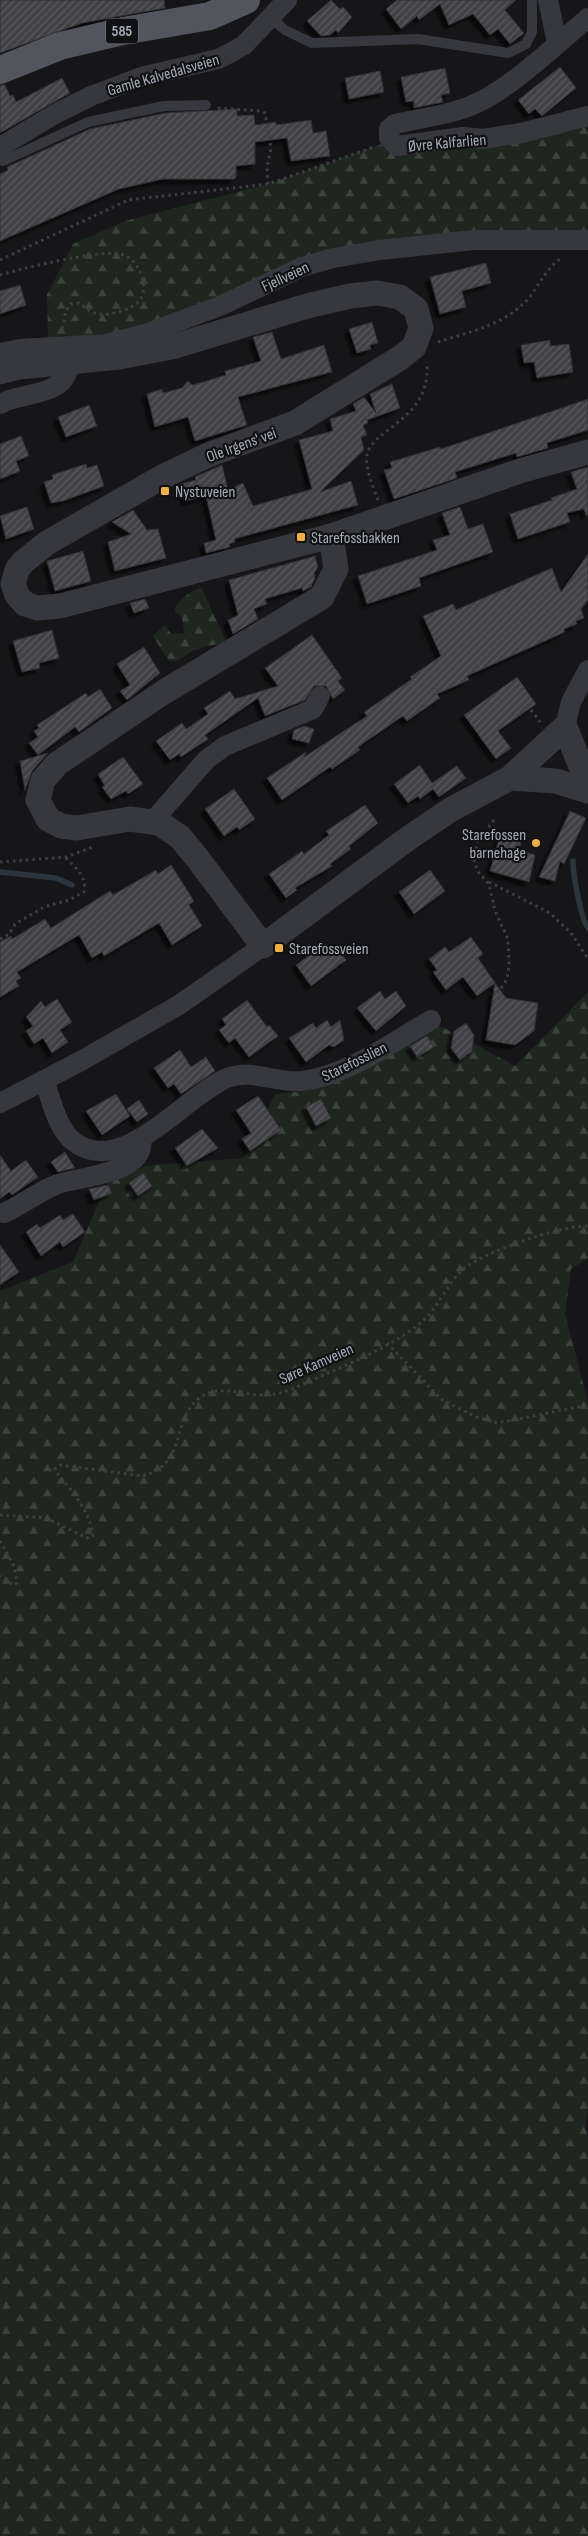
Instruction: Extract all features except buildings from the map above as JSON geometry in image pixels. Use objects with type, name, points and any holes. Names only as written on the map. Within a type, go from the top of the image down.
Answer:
[{"type":"main road","name":"585","points":[[0,70],[60,46],[123,31],[162,26],[210,16],[246,0]]},
{"type":"street","name":"Gamle Kalvedalsveien","points":[[0,147],[91,96],[141,77],[201,63],[230,53],[244,45],[288,0]]},
{"type":"street","points":[[548,0],[557,43]]},
{"type":"street","name":"Øvre Kalfarlien","points":[[588,18],[481,101],[441,115],[395,124],[389,129],[389,138],[397,146],[462,137],[483,139],[521,134],[588,116]]},
{"type":"street","name":"Fjellveien","points":[[0,352],[29,348],[106,344],[146,334],[220,306],[302,267],[333,258],[380,250],[474,240],[514,238],[584,240]]},
{"type":"street","name":"Ole Irgens' vei","points":[[0,372],[19,367],[119,357],[172,347],[306,306],[350,296],[377,293],[400,297],[416,309],[421,328],[414,347],[400,358],[370,375],[314,412],[278,430],[208,455],[169,474],[47,543],[23,562],[7,588],[25,604],[37,608],[60,606],[330,536],[523,470],[588,452]]},
{"type":"street","points":[[0,404],[12,398],[53,388],[64,380],[69,372],[69,362]]},
{"type":"street","points":[[263,946],[180,837],[159,823],[130,819],[77,828],[61,826],[48,819],[38,800],[42,780],[57,764],[164,692],[322,597],[336,569],[330,536]]},
{"type":"street","points":[[0,1103],[179,1005],[263,946],[410,836],[450,810],[510,778],[565,727],[571,702],[588,670]]},
{"type":"street","points":[[152,822],[207,759],[225,746],[313,709],[320,696]]},
{"type":"street","points":[[565,727],[588,784]]},
{"type":"street","points":[[510,778],[556,781],[588,791]]},
{"type":"street","name":"Starefosslien","points":[[44,1080],[61,1124],[72,1141],[90,1150],[108,1152],[128,1146],[141,1138],[202,1093],[227,1078],[252,1075],[283,1081],[317,1079],[348,1067],[431,1020]]},
{"type":"street","points":[[4,1213],[58,1184],[111,1172],[126,1164],[140,1154],[141,1138]]},
{"type":"lane","points":[[271,18],[285,30],[312,43],[418,39],[508,54],[526,44],[532,32],[532,0]]},
{"type":"lane","points":[[0,160],[3,161],[88,122],[164,106],[206,105]]},
{"type":"path","points":[[222,109],[260,111],[265,113],[271,148],[267,167],[268,184]]},
{"type":"path","points":[[0,260],[128,200],[268,184],[372,147],[389,138]]},
{"type":"path","points":[[434,343],[477,330],[516,311],[529,298],[552,265],[580,249],[584,240]]},
{"type":"path","points":[[0,275],[87,257],[120,254],[129,257],[140,270],[143,295],[140,301],[107,314],[92,312],[79,303],[71,304],[66,310],[60,334]]},
{"type":"path","points":[[384,517],[367,465],[368,450],[378,438],[414,410],[424,390],[428,375],[427,357]]},
{"type":"path","points":[[494,820],[479,838],[474,851],[474,865],[488,882],[550,913],[571,933],[588,959]]},
{"type":"path","points":[[0,862],[66,857],[96,846]]},
{"type":"path","points":[[0,939],[9,934],[16,924],[44,906],[69,900],[84,892],[86,884],[82,875],[66,857]]},
{"type":"path","points":[[488,882],[497,919],[508,939],[509,965],[506,979],[496,996]]},
{"type":"path","name":"Søre Kamveien","points":[[0,1515],[46,1518],[87,1538],[92,1536],[92,1525],[85,1510],[55,1469],[60,1465],[142,1476],[153,1473],[164,1467],[174,1453],[188,1412],[197,1400],[208,1392],[219,1390],[260,1395],[279,1394],[387,1343],[417,1326],[426,1318],[455,1278],[473,1262],[516,1244],[576,1226],[588,1226]]},
{"type":"path","points":[[387,1343],[442,1400],[474,1416],[497,1423],[588,1405]]},
{"type":"path","points":[[0,1541],[14,1566],[18,1582],[13,1585],[8,1584],[0,1576]]},
{"type":"green space","points":[[588,120],[588,240],[388,242],[140,337],[71,344],[48,337],[47,295],[73,244],[125,221],[269,184],[382,144]]},
{"type":"green space","points":[[201,587],[226,641],[224,644],[195,650],[177,661],[169,661],[153,636],[165,625],[171,634],[184,633],[182,617],[175,612],[176,608],[185,597]]},
{"type":"green space","points":[[588,992],[588,1258],[571,1269],[565,1313],[588,1402],[588,2111],[585,2128],[588,2136],[588,2536],[0,2536],[0,1291],[73,1262],[111,1174],[154,1165],[243,1158],[275,1094],[306,1091],[392,1050],[435,1023],[515,1066]]},
{"type":"waterway","points":[[573,861],[580,906],[588,928]]},
{"type":"waterway","points":[[0,872],[56,878],[72,885]]},
{"type":"place","name":"Nystuveien","points":[[165,491]]},
{"type":"place","name":"Starefossbakken","points":[[301,537]]},
{"type":"place","name":"Starefossen barnehage","points":[[536,843]]},
{"type":"place","name":"Starefossveien","points":[[279,948]]}]
